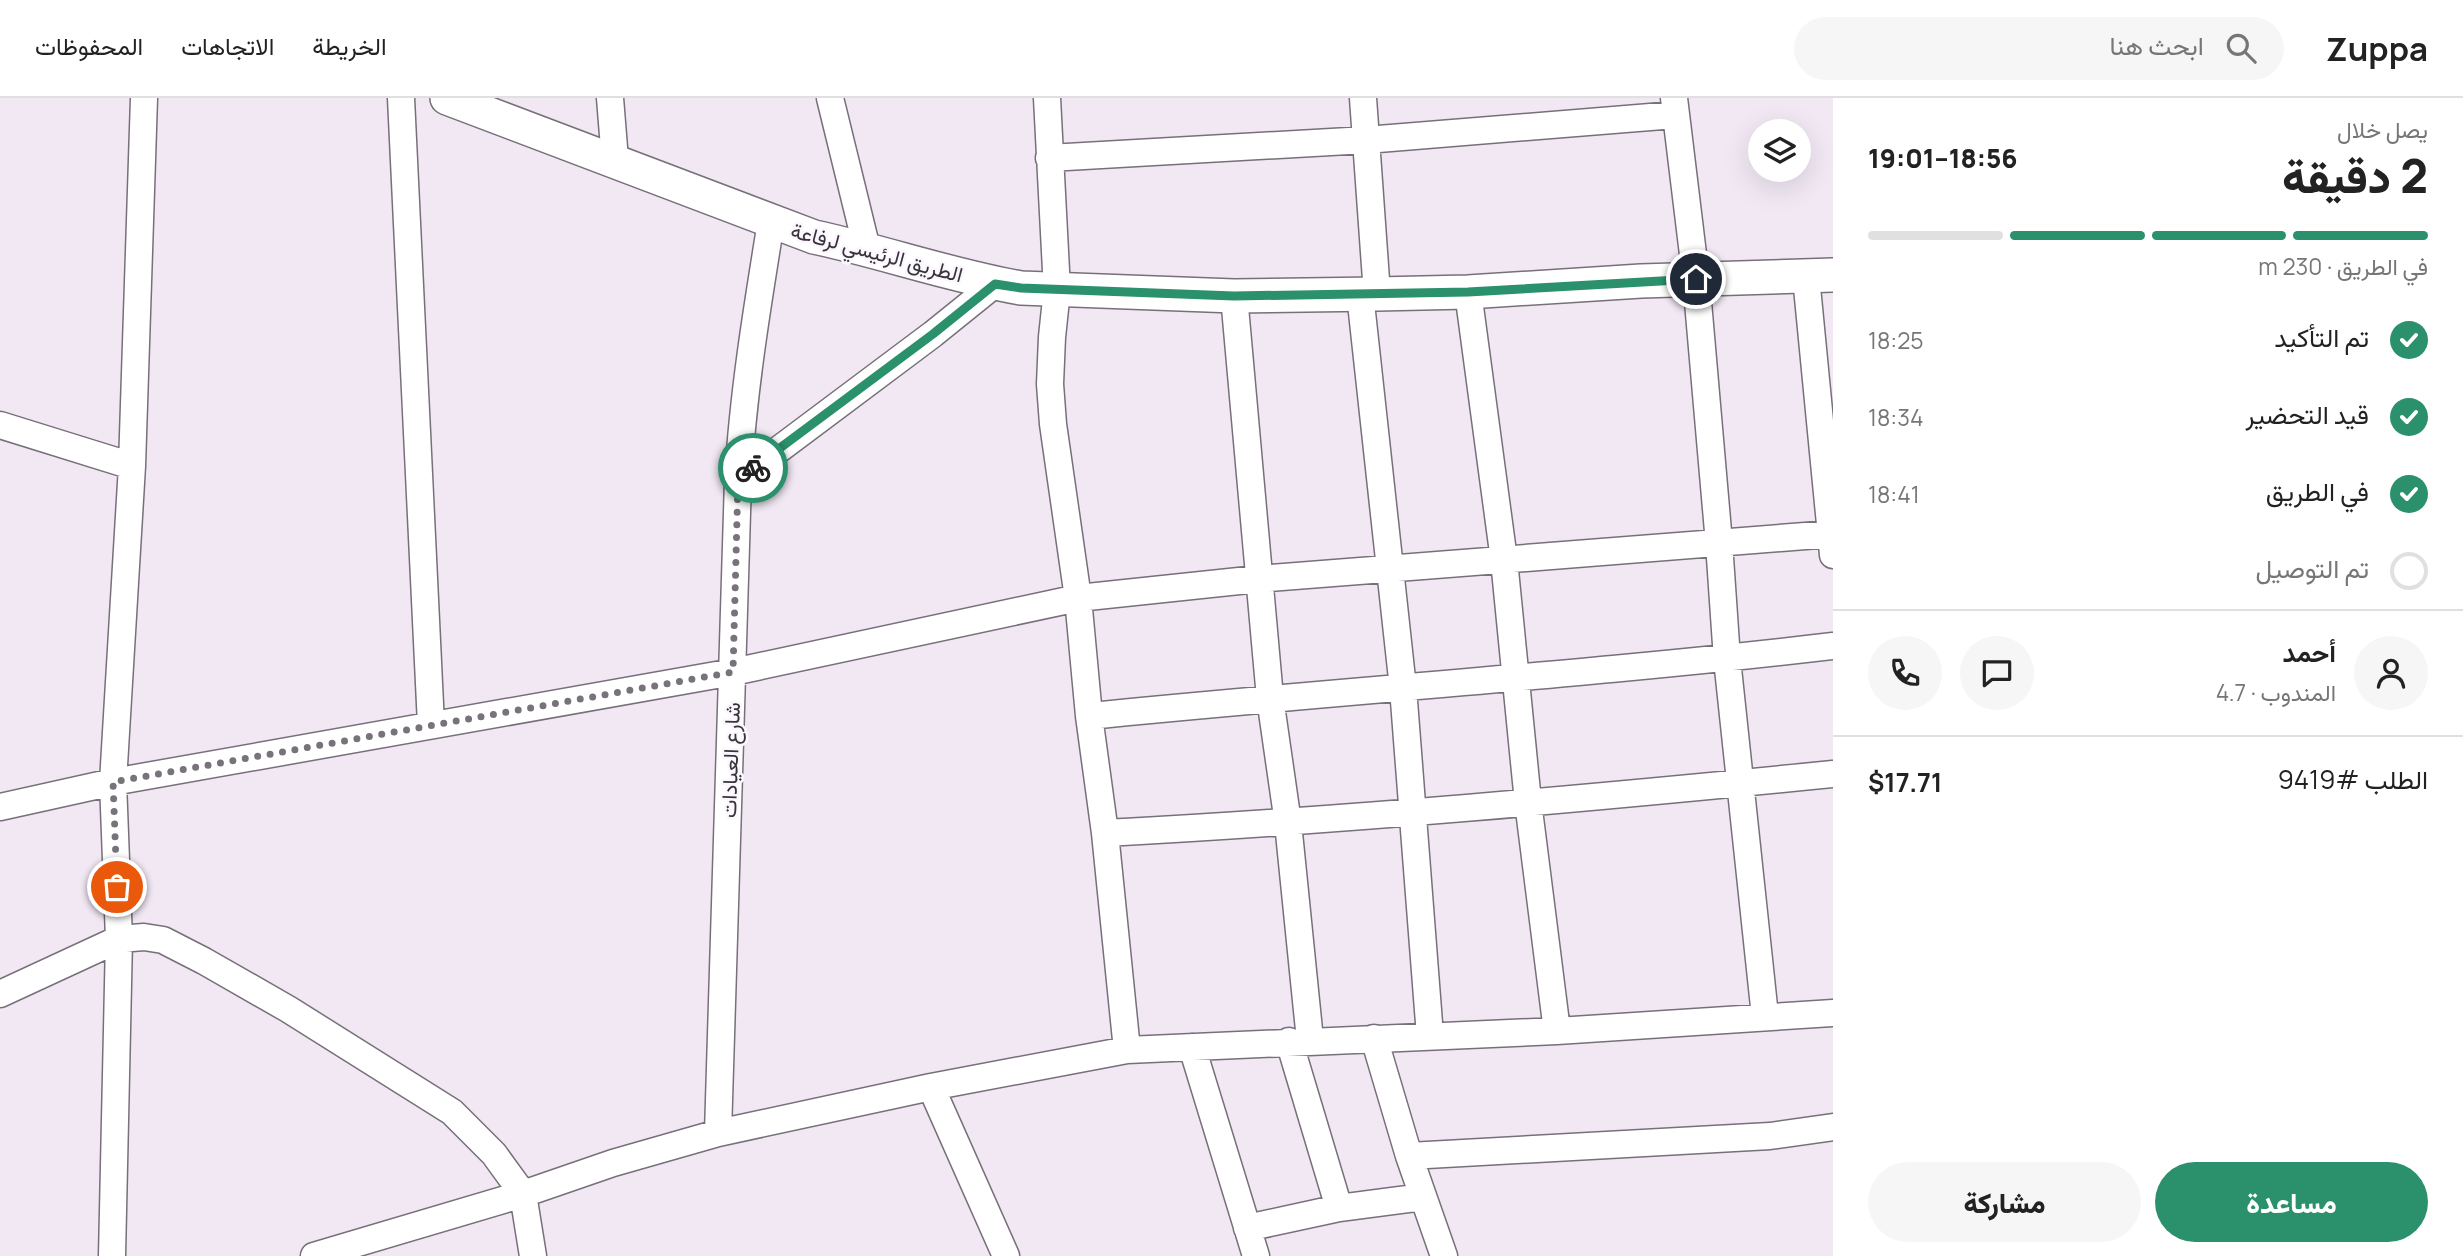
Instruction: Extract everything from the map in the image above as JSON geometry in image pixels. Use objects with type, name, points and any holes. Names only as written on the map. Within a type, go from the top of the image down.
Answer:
[{"type":"street","points":[[112,1256],[119,939],[113,782],[132,466],[144,98]]},
{"type":"street","points":[[401,98],[431,725]]},
{"type":"street","name":"الطريق الرئيسي لرفاعة","points":[[447,98],[814,237],[995,284],[1021,288],[1234,296],[1368,294],[1819,276]]},
{"type":"street","points":[[610,98],[615,160]]},
{"type":"street","points":[[830,98],[867,249]]},
{"type":"street","points":[[1047,98],[1057,290],[1050,384],[1059,473],[1078,598],[1127,1050]]},
{"type":"street","points":[[1363,98],[1368,294],[1389,569],[1414,813],[1430,1036]]},
{"type":"street","points":[[1049,158],[1366,140],[1674,106],[1696,279],[1727,659],[1765,1016]]},
{"type":"street","name":"شارع العيادات","points":[[718,1133],[738,480],[750,353],[771,222]]},
{"type":"street","points":[[0,807],[113,782],[733,672],[1078,598],[1258,579],[1719,543],[1832,545],[1819,276]]},
{"type":"street","points":[[738,480],[933,334],[995,284]]},
{"type":"street","points":[[1468,292],[1504,560],[1528,802],[1556,1031]]},
{"type":"street","points":[[1234,296],[1270,698],[1288,823],[1299,1041],[1339,1208]]},
{"type":"street","points":[[0,425],[132,466]]},
{"type":"street","points":[[1089,716],[1727,659],[1833,646]]},
{"type":"street","points":[[1105,832],[1288,823],[1414,813],[1833,774]]},
{"type":"street","points":[[0,994],[119,939],[144,937],[163,940],[288,1009],[452,1112],[494,1154],[523,1194],[533,1256]]},
{"type":"street","points":[[314,1256],[718,1133],[931,1087],[1127,1050],[1556,1031],[1833,1013]]},
{"type":"street","points":[[1374,1038],[1409,1156],[1444,1256]]},
{"type":"street","points":[[1192,1047],[1256,1256]]},
{"type":"street","points":[[931,1087],[1006,1256]]},
{"type":"street","points":[[1409,1156],[1770,1136],[1833,1127]]},
{"type":"street","points":[[1247,1228],[1339,1208],[1423,1197]]},
{"type":"way so far","points":[[117,887],[113,782],[733,672],[738,480],[753,468]]},
{"type":"route","points":[[753,468],[933,334],[995,284],[1021,288],[1234,296],[1468,292],[1696,279]]}]
